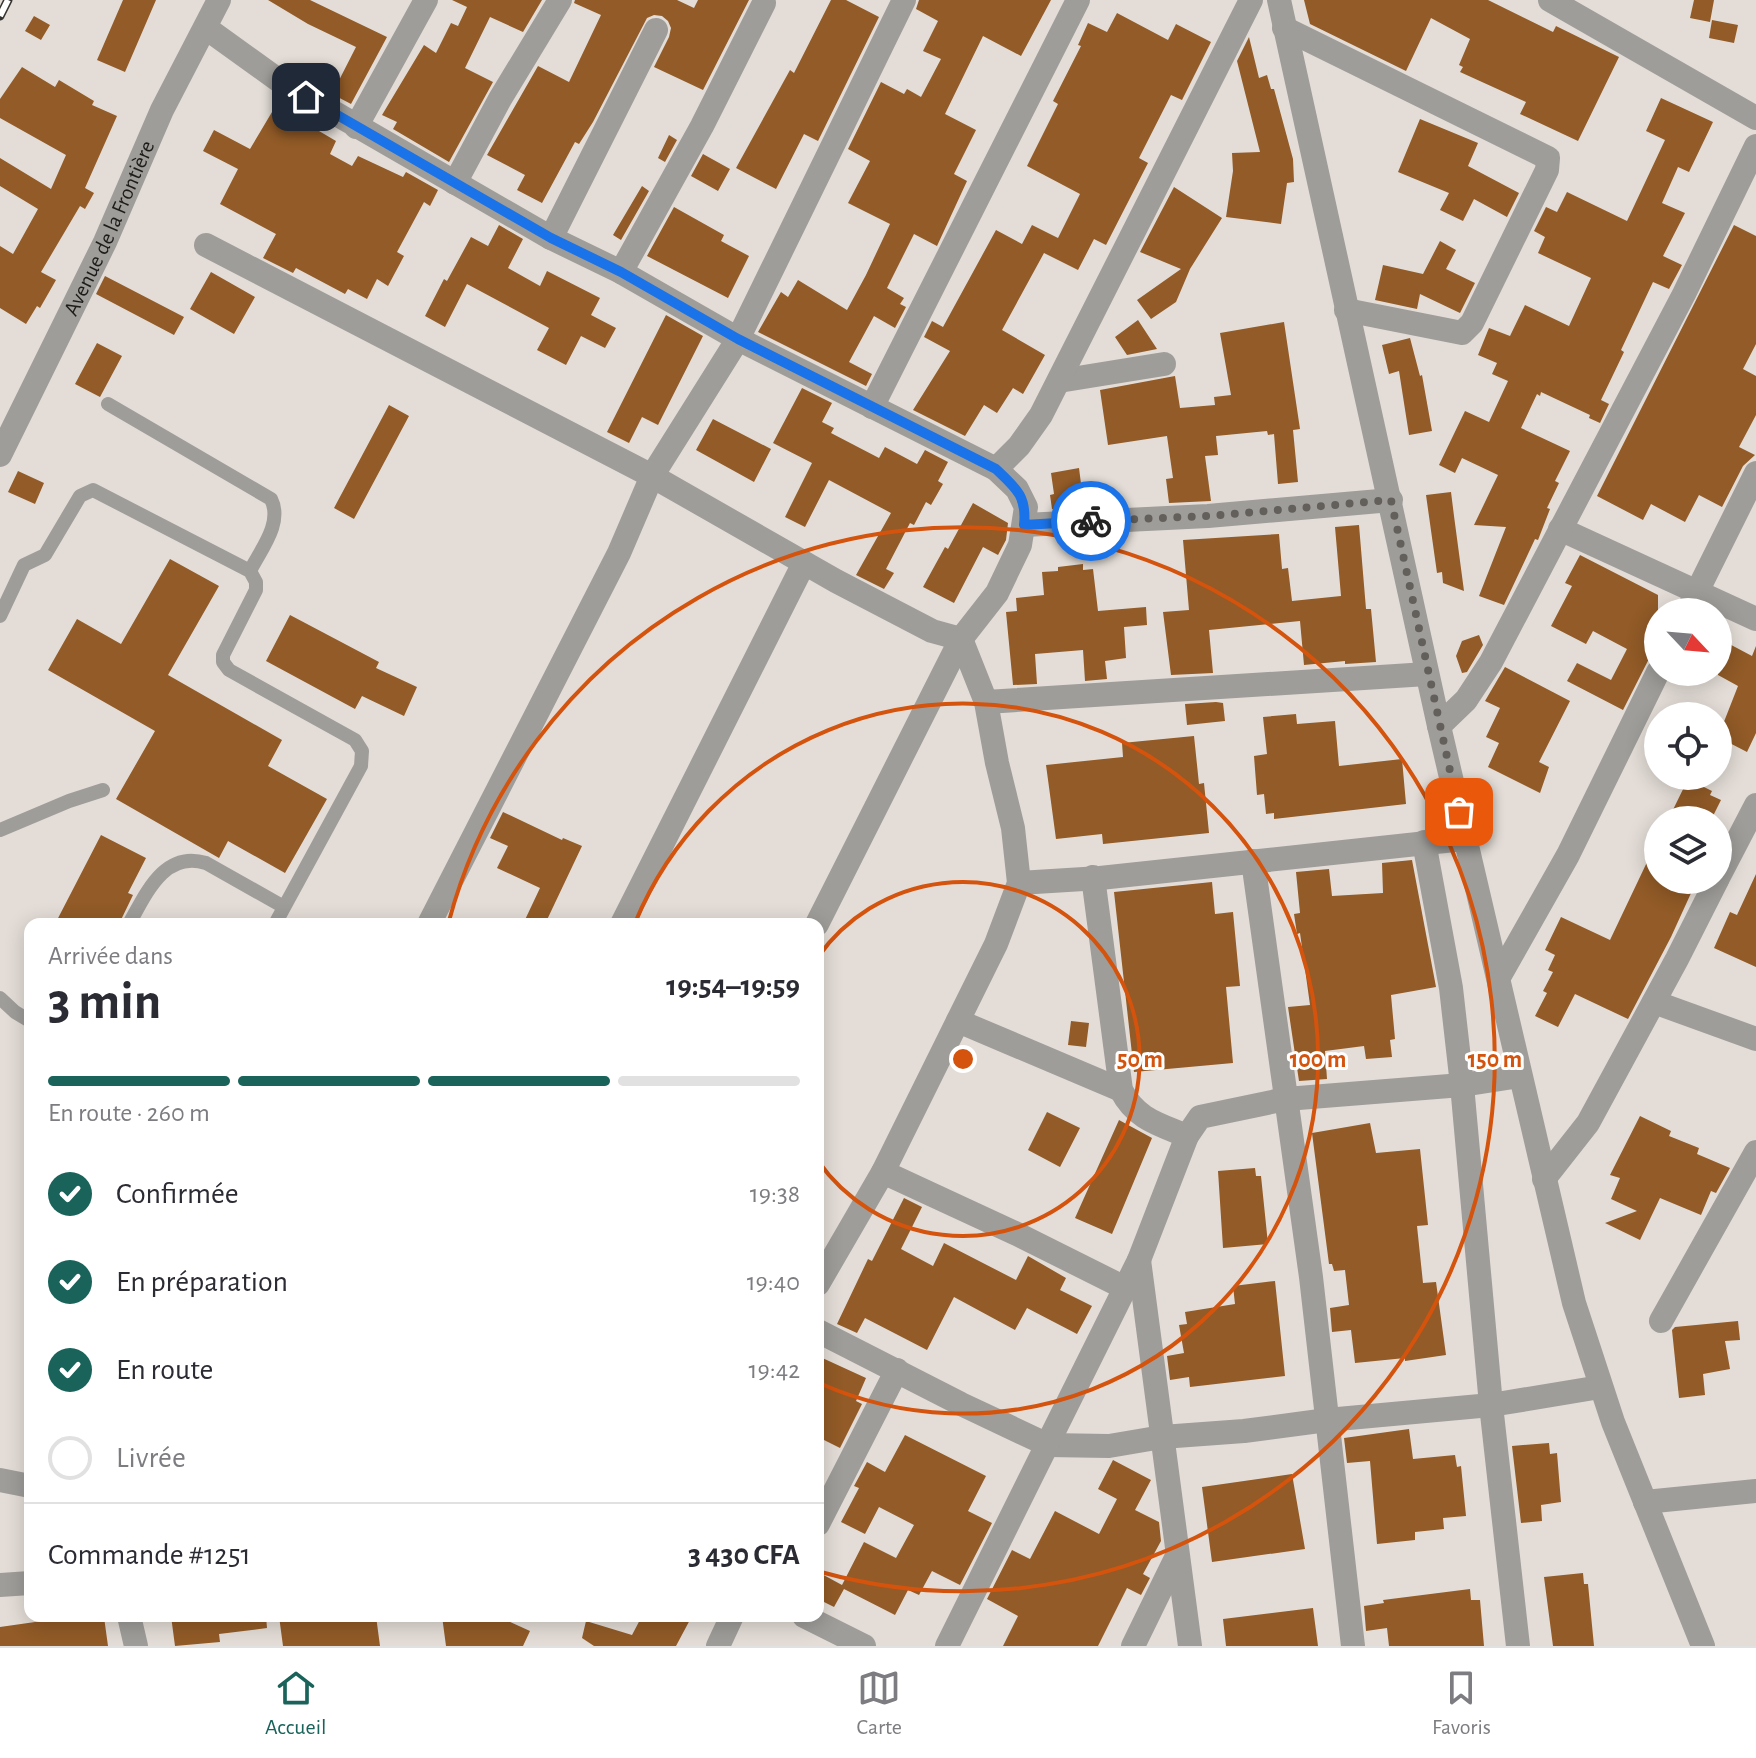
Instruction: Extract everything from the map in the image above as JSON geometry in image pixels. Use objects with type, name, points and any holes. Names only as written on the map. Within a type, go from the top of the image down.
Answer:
[{"type":"street","name":"Avenue de la Frontière","points":[[0,455],[105,242],[162,110],[219,0]]},
{"type":"street","points":[[356,127],[426,0]]},
{"type":"street","points":[[455,183],[500,99],[560,0]]},
{"type":"street","points":[[432,918],[619,553],[652,476],[738,339],[904,0]]},
{"type":"street","points":[[872,407],[1078,0]]},
{"type":"street","points":[[996,469],[1019,446],[1041,415],[1251,0]]},
{"type":"street","points":[[1279,0],[1464,839],[1574,1303],[1600,1387],[1703,1646]]},
{"type":"street","points":[[1550,0],[1756,118]]},
{"type":"street","points":[[621,272],[702,126],[764,3]]},
{"type":"street","points":[[206,28],[281,82],[551,238],[621,272],[738,339],[996,469],[1017,489],[1026,507],[1020,545],[997,593],[961,639],[820,918]]},
{"type":"street","points":[[1284,28],[1548,158],[1547,170],[1472,323],[1462,333],[1346,310]]},
{"type":"street","points":[[551,238],[656,30]]},
{"type":"street","points":[[1439,726],[1466,700],[1491,662],[1684,294],[1756,146]]},
{"type":"street","points":[[206,245],[652,476],[804,563],[932,631],[961,639]]},
{"type":"street","points":[[1059,381],[1164,364]]},
{"type":"street","points":[[1694,598],[1756,473]]},
{"type":"street","points":[[1024,525],[1208,516],[1391,500]]},
{"type":"street","points":[[1560,529],[1685,598]]},
{"type":"street","points":[[625,918],[804,563]]},
{"type":"street","points":[[1732,613],[1756,619]]},
{"type":"street","points":[[824,1274],[883,1172],[996,944],[1019,883],[1013,828],[986,702],[961,639]]},
{"type":"street","points":[[986,702],[1427,674]]},
{"type":"street","points":[[1499,977],[1568,855],[1651,686]]},
{"type":"street","points":[[1732,851],[1756,805]]},
{"type":"street","points":[[1019,883],[1464,839]]},
{"type":"street","points":[[1424,842],[1451,988],[1491,1405],[1518,1646]]},
{"type":"street","points":[[1253,861],[1311,1277],[1353,1646]]},
{"type":"street","points":[[1093,877],[1121,1090],[1130,1106],[1145,1118],[1187,1136]]},
{"type":"street","points":[[1544,1179],[1588,1123],[1709,894]]},
{"type":"street","points":[[1654,1002],[1756,1039]]},
{"type":"street","points":[[958,1021],[1121,1090]]},
{"type":"street","points":[[947,1646],[1139,1260],[1187,1136],[1200,1117],[1286,1099],[1462,1085],[1520,1076]]},
{"type":"street","points":[[1661,1321],[1756,1152]]},
{"type":"street","points":[[883,1172],[1125,1288]]},
{"type":"street","points":[[1139,1260],[1190,1646]]},
{"type":"street","points":[[824,1334],[1048,1445],[1109,1446],[1162,1437],[1491,1405],[1600,1387]]},
{"type":"street","points":[[824,1512],[897,1370]]},
{"type":"street","points":[[0,1480],[24,1485]]},
{"type":"street","points":[[1645,1502],[1756,1491]]},
{"type":"street","points":[[1133,1646],[1177,1556]]},
{"type":"street","points":[[0,1585],[24,1583]]},
{"type":"street","points":[[130,1622],[136,1646]]},
{"type":"street","points":[[718,1646],[729,1622]]},
{"type":"street","points":[[816,1622],[864,1646]]},
{"type":"lane","points":[[108,404],[271,499],[276,509],[275,522],[250,571]]},
{"type":"lane","points":[[0,616],[24,565],[45,555],[80,496],[93,490],[250,571],[256,582],[256,590],[223,655],[223,662],[229,670],[250,684],[355,740],[362,751],[361,766],[278,918]]},
{"type":"lane","points":[[0,830],[103,790]]},
{"type":"lane","points":[[133,918],[162,870],[194,860],[206,863],[284,907]]},
{"type":"lane","points":[[0,998],[24,1017]]},
{"type":"building","points":[[123,0],[156,0],[125,72],[97,60]]},
{"type":"building","points":[[268,0],[310,0],[387,37],[351,104],[332,94],[356,47]]},
{"type":"building","points":[[452,0],[542,0],[523,32],[490,17],[465,68],[493,82],[449,162],[393,129],[397,122],[382,115],[424,45],[436,53],[451,23],[458,26],[467,7]]},
{"type":"building","points":[[575,0],[677,0],[694,8],[698,0],[749,0],[703,90],[654,67],[671,28],[662,16],[647,18],[593,122],[579,144],[575,142],[542,203],[517,190],[525,175],[487,155],[538,66],[569,82],[601,15],[574,3]]},
{"type":"building","points":[[831,0],[846,0],[879,17],[818,141],[804,134],[776,189],[736,168],[790,70],[794,73]]},
{"type":"building","points":[[919,0],[1051,0],[1021,56],[983,36],[945,114],[976,130],[954,174],[967,181],[937,246],[914,234],[887,288],[904,298],[900,304],[906,307],[895,328],[874,316],[849,362],[872,374],[866,386],[758,332],[781,292],[788,297],[798,280],[847,310],[866,275],[890,224],[848,203],[870,161],[848,149],[881,82],[904,94],[907,89],[921,97],[941,59],[923,51],[938,21],[916,9]]},
{"type":"building","points":[[1304,0],[1488,0],[1553,32],[1556,26],[1619,57],[1578,141],[1520,114],[1526,102],[1460,72],[1463,67],[1459,65],[1470,39],[1431,18],[1406,71],[1310,24]]},
{"type":"building","points":[[1694,0],[1714,0],[1710,22],[1690,18]]},
{"type":"building","points":[[1117,13],[1168,40],[1176,24],[1211,42],[1182,100],[1171,95],[1139,158],[1148,163],[1106,245],[1094,239],[1078,270],[1044,253],[1002,330],[1045,355],[1023,394],[1013,388],[997,413],[984,405],[965,436],[913,410],[950,351],[924,337],[932,321],[943,327],[996,230],[1022,244],[1032,225],[1058,238],[1080,194],[1027,166],[1058,104],[1053,101],[1081,46],[1078,45],[1088,23],[1107,32]]},
{"type":"building","points":[[34,16],[50,25],[41,40],[25,31]]},
{"type":"building","points":[[1712,20],[1738,25],[1734,43],[1709,38]]},
{"type":"building","points":[[1249,37],[1259,78],[1267,75],[1271,89],[1274,89],[1293,159],[1294,182],[1287,183],[1281,224],[1226,217],[1233,171],[1232,153],[1260,152],[1237,61]]},
{"type":"building","points":[[22,67],[55,87],[59,80],[94,101],[92,105],[117,116],[85,188],[94,193],[85,209],[80,206],[41,272],[56,280],[40,308],[37,306],[26,324],[0,308],[0,246],[13,254],[38,209],[0,186],[0,158],[51,189],[66,155],[0,118],[0,99]]},
{"type":"building","points":[[1661,98],[1713,122],[1689,172],[1678,167],[1662,203],[1685,213],[1663,256],[1682,265],[1669,289],[1653,282],[1601,400],[1609,404],[1600,423],[1589,418],[1590,415],[1541,392],[1540,396],[1537,394],[1521,428],[1570,451],[1555,481],[1559,483],[1547,508],[1550,509],[1538,540],[1535,539],[1504,605],[1479,596],[1506,527],[1474,525],[1498,475],[1462,458],[1455,473],[1439,465],[1465,411],[1489,422],[1508,381],[1492,374],[1497,363],[1478,355],[1489,328],[1510,336],[1525,305],[1569,326],[1591,278],[1538,253],[1545,237],[1534,231],[1546,207],[1557,212],[1567,192],[1627,221],[1665,140],[1646,131]]},
{"type":"building","points":[[272,112],[298,127],[302,121],[336,141],[330,154],[352,166],[358,156],[403,177],[406,172],[438,190],[430,206],[424,202],[397,252],[404,256],[388,286],[377,279],[367,299],[348,289],[345,294],[296,268],[293,273],[263,258],[276,234],[220,204],[238,169],[203,151],[214,130],[250,149]]},
{"type":"building","points":[[1420,119],[1478,143],[1468,166],[1519,193],[1507,217],[1474,199],[1463,221],[1440,210],[1449,193],[1398,172]]},
{"type":"building","points":[[669,135],[677,140],[665,162],[658,158]]},
{"type":"building","points":[[703,154],[730,169],[718,191],[691,176]]},
{"type":"building","points":[[642,186],[649,191],[621,240],[613,235]]},
{"type":"building","points":[[1174,187],[1222,218],[1190,269],[1176,302],[1151,319],[1137,300],[1181,269],[1140,252]]},
{"type":"building","points":[[674,207],[724,235],[721,241],[749,256],[728,298],[647,256]]},
{"type":"building","points":[[499,225],[523,239],[508,268],[540,286],[547,271],[600,298],[591,315],[616,328],[605,348],[581,336],[566,365],[537,350],[549,328],[467,284],[445,327],[425,316],[471,237],[488,246]]},
{"type":"building","points":[[1734,225],[1756,236],[1756,344],[1743,369],[1756,376],[1756,415],[1739,447],[1755,455],[1743,466],[1722,507],[1699,495],[1685,522],[1651,504],[1643,520],[1597,496]]},
{"type":"building","points":[[1440,241],[1456,250],[1446,269],[1475,283],[1460,313],[1420,294],[1417,309],[1375,300],[1383,265],[1423,274]]},
{"type":"building","points":[[211,272],[255,297],[234,334],[190,309]]},
{"type":"building","points":[[105,276],[184,317],[174,335],[96,294]]},
{"type":"building","points":[[666,315],[703,336],[658,425],[642,417],[629,443],[607,432]]},
{"type":"building","points":[[1138,320],[1157,349],[1127,355],[1115,337]]},
{"type":"building","points":[[1284,322],[1300,429],[1293,430],[1298,482],[1278,484],[1274,434],[1268,435],[1267,431],[1216,436],[1218,455],[1205,456],[1211,501],[1169,503],[1166,479],[1173,478],[1167,436],[1108,445],[1100,390],[1175,376],[1180,408],[1215,405],[1214,397],[1231,395],[1220,333]]},
{"type":"building","points":[[1410,338],[1422,375],[1432,431],[1409,435],[1399,371],[1389,374],[1382,345]]},
{"type":"building","points":[[97,343],[122,356],[100,397],[75,384]]},
{"type":"building","points":[[802,388],[832,403],[822,422],[834,428],[831,433],[879,458],[885,447],[917,464],[925,450],[948,462],[938,481],[943,484],[931,505],[926,502],[914,525],[910,523],[886,569],[894,573],[884,589],[856,575],[891,513],[829,480],[805,527],[785,517],[812,463],[773,443]]},
{"type":"building","points":[[389,405],[409,416],[354,519],[334,508]]},
{"type":"building","points":[[713,419],[771,449],[754,482],[696,450]]},
{"type":"building","points":[[1079,468],[1084,507],[1052,509],[1050,495],[1054,494],[1051,473]]},
{"type":"building","points":[[18,471],[44,483],[35,504],[8,492]]},
{"type":"building","points":[[1451,492],[1464,591],[1443,583],[1442,572],[1437,573],[1426,495]]},
{"type":"building","points":[[973,503],[1008,523],[1006,540],[998,555],[983,547],[954,603],[923,587]]},
{"type":"building","points":[[1359,525],[1366,609],[1371,609],[1376,662],[1304,665],[1300,621],[1209,630],[1213,673],[1171,675],[1163,612],[1189,610],[1183,540],[1279,534],[1282,569],[1288,568],[1292,601],[1341,596],[1335,527]]},
{"type":"building","points":[[1580,555],[1658,595],[1658,598],[1644,598],[1644,669],[1623,710],[1567,681],[1577,663],[1611,680],[1627,649],[1593,631],[1586,644],[1551,626],[1572,586],[1565,583]]},
{"type":"building","points":[[170,559],[219,586],[168,675],[282,740],[268,766],[327,799],[285,873],[228,841],[219,858],[116,799],[155,731],[48,670],[77,619],[121,644]]},
{"type":"building","points":[[1083,564],[1083,570],[1093,569],[1098,611],[1146,607],[1147,625],[1124,627],[1126,658],[1105,661],[1107,679],[1085,681],[1083,650],[1035,654],[1037,684],[1013,685],[1006,612],[1017,611],[1016,598],[1044,595],[1042,572]]},
{"type":"building","points":[[290,615],[379,662],[376,668],[417,687],[404,716],[362,696],[355,709],[266,661]]},
{"type":"building","points":[[1479,635],[1483,645],[1467,672],[1462,673],[1456,656],[1462,641]]},
{"type":"building","points":[[1732,645],[1752,656],[1756,646],[1756,733],[1747,752],[1732,744],[1732,702],[1738,686],[1732,683]]},
{"type":"building","points":[[1505,667],[1570,701],[1539,762],[1549,767],[1540,793],[1488,767],[1499,743],[1486,737],[1500,708],[1485,701]]},
{"type":"building","points":[[1223,703],[1225,721],[1187,725],[1185,704]]},
{"type":"building","points":[[1296,714],[1297,724],[1335,721],[1339,766],[1402,759],[1406,804],[1274,819],[1274,813],[1266,814],[1264,794],[1257,795],[1254,756],[1267,754],[1263,717]]},
{"type":"building","points":[[1194,736],[1199,784],[1204,783],[1209,833],[1103,844],[1102,834],[1056,839],[1046,765],[1123,757],[1122,743]]},
{"type":"building","points":[[1683,790],[1710,790],[1710,795],[1721,800],[1718,806],[1675,806]]},
{"type":"building","points":[[503,812],[582,846],[548,918],[526,918],[540,888],[497,868],[508,846],[490,838]]},
{"type":"building","points":[[101,835],[146,858],[128,893],[133,895],[122,918],[58,918]]},
{"type":"building","points":[[1412,860],[1436,987],[1391,995],[1395,1039],[1390,1040],[1392,1057],[1366,1059],[1364,1046],[1325,1051],[1327,1079],[1299,1081],[1288,1007],[1310,1005],[1300,933],[1297,934],[1294,914],[1300,913],[1296,872],[1329,869],[1332,896],[1383,893],[1382,863]]},
{"type":"building","points":[[1644,868],[1644,894],[1691,894],[1628,1019],[1575,994],[1558,1027],[1535,1016],[1553,972],[1548,970],[1555,955],[1545,950],[1561,917],[1610,940]]},
{"type":"building","points":[[1756,874],[1756,967],[1714,948],[1730,912],[1737,915]]},
{"type":"building","points":[[1212,882],[1215,914],[1233,912],[1240,986],[1226,987],[1233,1063],[1134,1072],[1114,892]]},
{"type":"building","points":[[1071,1021],[1089,1023],[1086,1047],[1068,1045]]},
{"type":"building","points":[[1047,1112],[1080,1128],[1060,1167],[1028,1150]]},
{"type":"building","points":[[1640,1116],[1671,1131],[1669,1136],[1699,1148],[1697,1154],[1730,1168],[1716,1193],[1711,1191],[1701,1215],[1660,1198],[1640,1240],[1605,1223],[1637,1211],[1611,1199],[1620,1178],[1610,1175]]},
{"type":"building","points":[[1119,1120],[1152,1138],[1112,1234],[1075,1218]]},
{"type":"building","points":[[1370,1123],[1376,1153],[1420,1149],[1428,1225],[1417,1226],[1423,1283],[1436,1282],[1446,1355],[1355,1363],[1351,1330],[1332,1332],[1330,1308],[1349,1305],[1345,1270],[1334,1271],[1332,1264],[1329,1264],[1312,1133]]},
{"type":"building","points":[[1255,1168],[1256,1176],[1261,1176],[1268,1244],[1223,1248],[1218,1171]]},
{"type":"building","points":[[904,1198],[922,1207],[901,1249],[933,1266],[944,1243],[1016,1280],[1028,1256],[1066,1278],[1060,1290],[1092,1306],[1077,1334],[1027,1308],[1015,1330],[954,1297],[927,1350],[865,1318],[857,1333],[837,1324],[868,1259],[872,1261]]},
{"type":"building","points":[[1275,1281],[1285,1376],[1190,1387],[1189,1377],[1170,1380],[1167,1356],[1184,1353],[1179,1325],[1187,1324],[1185,1312],[1235,1304],[1233,1286]]},
{"type":"building","points":[[1738,1321],[1740,1340],[1725,1341],[1730,1369],[1703,1374],[1705,1395],[1679,1398],[1672,1330],[1675,1327]]},
{"type":"building","points":[[824,1359],[866,1378],[856,1401],[862,1404],[840,1448],[824,1440]]},
{"type":"building","points":[[1409,1429],[1413,1459],[1455,1455],[1457,1467],[1461,1466],[1466,1516],[1443,1518],[1444,1529],[1415,1532],[1415,1540],[1377,1544],[1370,1461],[1347,1463],[1344,1438]]},
{"type":"building","points":[[905,1435],[986,1476],[968,1511],[992,1523],[960,1585],[932,1571],[919,1595],[908,1590],[895,1615],[844,1589],[834,1607],[824,1602],[824,1575],[842,1585],[864,1542],[896,1558],[914,1525],[879,1507],[865,1534],[841,1522],[859,1488],[854,1486],[867,1462],[885,1472]]},
{"type":"building","points":[[1549,1443],[1550,1454],[1557,1453],[1561,1502],[1541,1505],[1542,1521],[1521,1523],[1512,1446]]},
{"type":"building","points":[[1113,1460],[1151,1480],[1135,1510],[1159,1522],[1161,1541],[1143,1574],[1150,1578],[1141,1595],[1127,1588],[1098,1646],[1003,1646],[1018,1616],[987,1599],[1012,1550],[1030,1559],[1055,1511],[1099,1534],[1117,1499],[1098,1489]]},
{"type":"building","points":[[1292,1474],[1305,1549],[1212,1562],[1202,1487]]},
{"type":"building","points":[[1583,1573],[1584,1584],[1588,1584],[1594,1646],[1553,1646],[1544,1577]]},
{"type":"building","points":[[1470,1589],[1471,1600],[1480,1600],[1484,1646],[1389,1646],[1387,1628],[1366,1631],[1364,1606],[1384,1603],[1383,1600]]},
{"type":"building","points":[[1313,1608],[1318,1646],[1226,1646],[1223,1619]]},
{"type":"building","points":[[35,1622],[105,1622],[108,1646],[0,1646],[0,1627]]},
{"type":"building","points":[[172,1622],[266,1622],[267,1628],[219,1634],[220,1642],[175,1646]]},
{"type":"building","points":[[280,1622],[377,1622],[380,1646],[283,1646]]},
{"type":"building","points":[[443,1622],[510,1622],[530,1631],[523,1646],[446,1646]]},
{"type":"building","points":[[586,1622],[632,1635],[639,1622],[689,1622],[676,1646],[594,1646],[582,1638]]},
{"type":"railway","points":[[0,16],[8,0]]},
{"type":"way so far","points":[[1091,521],[1208,516],[1391,500],[1459,812]]},
{"type":"route","points":[[306,97],[551,238],[621,272],[738,339],[996,469],[1017,489],[1026,507],[1024,525],[1091,521]]}]
